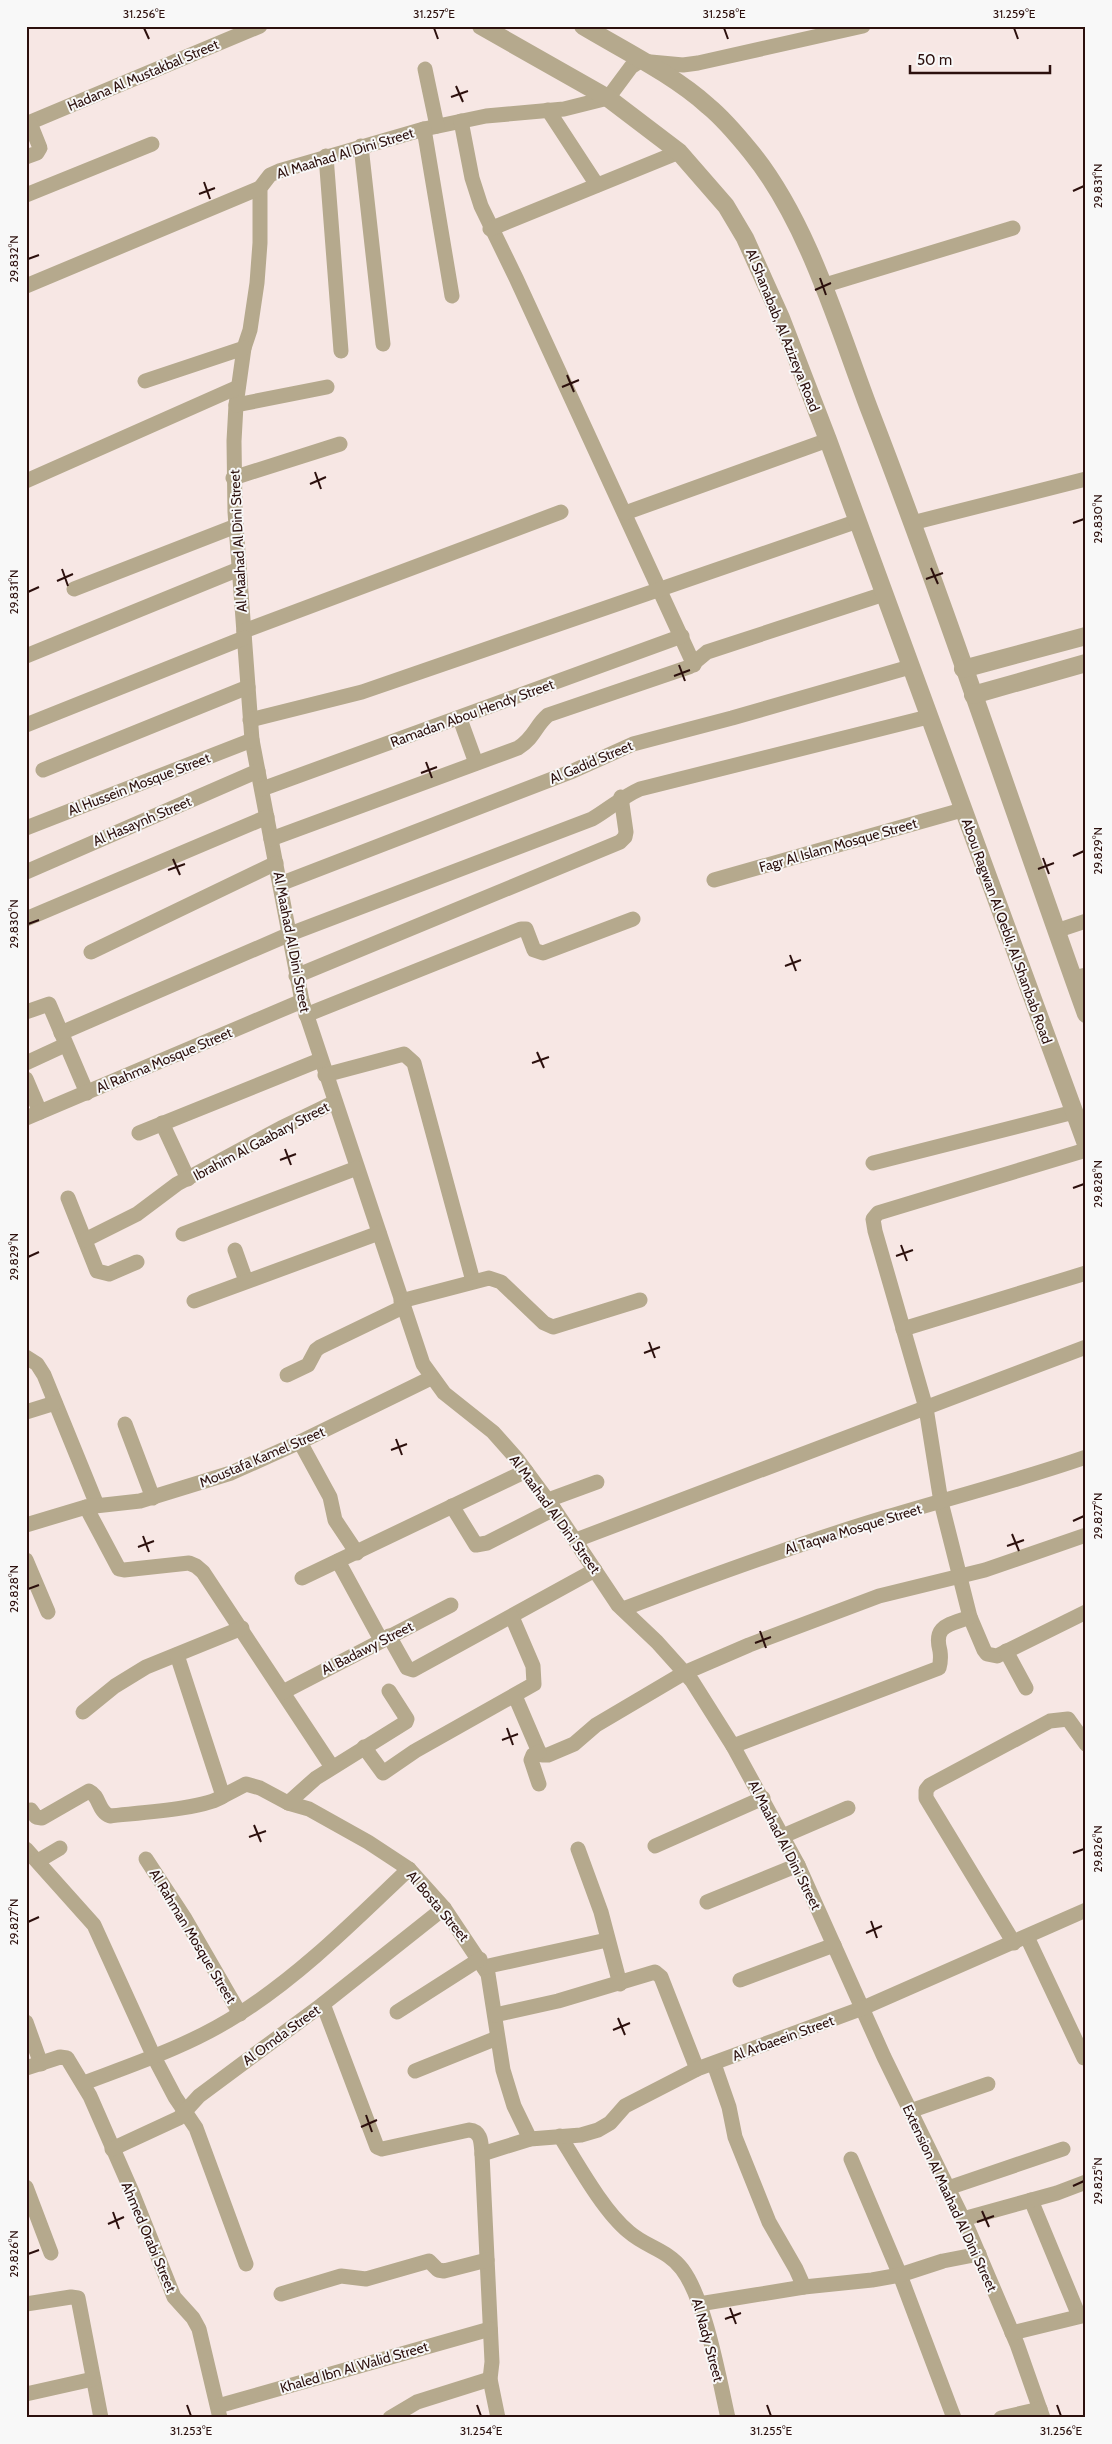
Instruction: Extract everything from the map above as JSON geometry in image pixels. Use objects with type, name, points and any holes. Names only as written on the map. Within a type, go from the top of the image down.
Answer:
[{"type":"street","name":"Hadana Al Mustakbal Street","points":[[28,124],[260,26]]},
{"type":"street","name":"Al Shanabab, Al Azizeya Road","points":[[481,26],[614,92],[679,152],[726,206],[745,238],[781,318],[858,521],[928,717]]},
{"type":"street","points":[[583,26],[635,64],[708,105],[752,153],[773,183],[791,215],[822,286],[912,522],[1056,930],[1079,976],[1086,1014]]},
{"type":"street","points":[[635,64],[698,64],[863,26]]},
{"type":"street","points":[[614,92],[635,64]]},
{"type":"street","points":[[426,70],[430,128],[452,296]]},
{"type":"street","name":"Al Maahad Al Dini Street","points":[[614,92],[564,109],[460,122],[361,146],[270,174],[260,188],[260,243],[257,283],[250,330],[244,348],[238,387],[233,478],[252,740],[290,934],[296,976],[304,1008],[423,1364],[432,1378],[459,1406],[492,1432],[526,1471],[623,1609],[657,1642],[703,1697],[763,1798],[798,1865],[863,2008]]},
{"type":"street","points":[[548,110],[597,185]]},
{"type":"street","points":[[460,122],[472,178],[490,229],[516,278],[694,665]]},
{"type":"street","points":[[26,157],[37,153],[40,148],[28,124]]},
{"type":"street","points":[[26,195],[152,144]]},
{"type":"street","points":[[361,146],[383,344]]},
{"type":"street","points":[[490,229],[679,152]]},
{"type":"street","points":[[326,156],[341,351]]},
{"type":"street","points":[[26,286],[260,188]]},
{"type":"street","points":[[822,286],[1013,228]]},
{"type":"street","points":[[145,381],[244,348]]},
{"type":"street","points":[[26,481],[238,387]]},
{"type":"street","points":[[236,404],[327,387]]},
{"type":"street","points":[[625,513],[828,440]]},
{"type":"street","points":[[233,478],[340,444]]},
{"type":"street","points":[[912,522],[1086,479]]},
{"type":"street","points":[[26,725],[244,634],[561,512]]},
{"type":"street","points":[[250,720],[362,692],[858,521]]},
{"type":"street","points":[[74,588],[236,526]]},
{"type":"street","points":[[26,656],[239,569]]},
{"type":"street","points":[[271,839],[476,763],[526,742],[532,737],[541,720],[548,715],[694,665],[707,652],[884,594]]},
{"type":"street","name":"Ramadan Abou Hendy Street","points":[[262,789],[460,719],[682,636]]},
{"type":"street","points":[[963,669],[1086,636]]},
{"type":"street","points":[[973,695],[1086,663]]},
{"type":"street","name":"Al Gadid Street","points":[[280,884],[573,771],[633,744],[910,667]]},
{"type":"street","points":[[42,770],[248,687]]},
{"type":"street","points":[[26,1063],[63,1039],[290,934],[592,819],[608,810],[621,797],[640,788],[928,717]]},
{"type":"street","name":"Abou Ragwan Al Qebli, Al Shanbab Road","points":[[928,717],[1086,1144]]},
{"type":"street","points":[[460,719],[476,763]]},
{"type":"street","name":"Al Hussein Mosque Street","points":[[26,828],[252,740]]},
{"type":"street","name":"Al Hasaynh Street","points":[[26,872],[258,771]]},
{"type":"street","points":[[296,976],[620,842],[625,838],[626,832],[621,797]]},
{"type":"street","name":"Fagr Al Islam Mosque Street","points":[[714,880],[962,810]]},
{"type":"street","points":[[26,919],[267,817]]},
{"type":"street","points":[[91,952],[276,863]]},
{"type":"street","name":"Al Rahma Mosque Street","points":[[33,1115],[304,1008],[521,929],[529,933],[534,950],[543,953],[633,918]]},
{"type":"street","points":[[1056,930],[1086,921]]},
{"type":"street","points":[[26,1012],[50,1004],[87,1093]]},
{"type":"street","points":[[139,1133],[162,1123],[323,1068],[404,1054],[414,1062],[473,1281]]},
{"type":"street","points":[[26,1079],[33,1115]]},
{"type":"street","name":"Ibrahim Al Gaabary Street","points":[[85,1240],[137,1214],[177,1184],[334,1102]]},
{"type":"street","points":[[873,1163],[1074,1112]]},
{"type":"street","name":"Ibrahim Al Gaabary Street","points":[[162,1123],[188,1179]]},
{"type":"street","points":[[1086,1150],[878,1213],[874,1219],[875,1231],[926,1408],[941,1502],[970,1617],[987,1654],[997,1656],[1086,1612]]},
{"type":"street","points":[[183,1234],[357,1168]]},
{"type":"street","points":[[68,1198],[97,1271],[102,1274],[109,1274],[137,1262]]},
{"type":"street","points":[[194,1301],[379,1233]]},
{"type":"street","points":[[235,1250],[246,1281]]},
{"type":"street","points":[[903,1330],[1086,1274]]},
{"type":"street","points":[[287,1375],[308,1365],[316,1350],[320,1347],[402,1304],[473,1281],[489,1278],[502,1282],[544,1323],[553,1328],[640,1300]]},
{"type":"street","points":[[576,1540],[1086,1347]]},
{"type":"street","points":[[26,1357],[40,1368],[92,1506],[119,1568],[124,1570],[179,1563],[196,1566],[242,1628],[332,1767]]},
{"type":"street","name":"Moustafa Kamel Street","points":[[26,1525],[92,1506],[153,1498],[231,1473],[432,1378]]},
{"type":"street","points":[[26,1412],[54,1403]]},
{"type":"street","points":[[125,1424],[153,1498]]},
{"type":"street","points":[[300,1442],[330,1497],[335,1520],[357,1553]]},
{"type":"street","name":"Al Taqwa Mosque Street","points":[[623,1609],[758,1558],[1022,1479],[1086,1457]]},
{"type":"street","points":[[302,1578],[526,1471]]},
{"type":"street","points":[[452,1506],[476,1545],[487,1543],[551,1504],[597,1482]]},
{"type":"street","points":[[515,1696],[539,1752],[542,1755],[548,1755],[574,1744],[596,1725],[684,1673],[749,1645],[879,1596],[985,1570],[1086,1535]]},
{"type":"street","points":[[26,1560],[48,1612]]},
{"type":"street","points":[[338,1561],[385,1638],[407,1668],[413,1670],[595,1570]]},
{"type":"street","name":"Al Badawy Street","points":[[282,1692],[451,1605]]},
{"type":"street","points":[[364,1747],[383,1773],[415,1751],[534,1684],[535,1677],[512,1617]]},
{"type":"street","points":[[733,1746],[939,1668],[942,1659],[936,1639],[938,1634],[950,1625],[970,1617]]},
{"type":"street","points":[[83,1712],[130,1677],[242,1628]]},
{"type":"street","points":[[1006,1651],[1026,1688]]},
{"type":"street","points":[[31,1810],[36,1817],[42,1818],[89,1791],[94,1793],[104,1814],[110,1816],[190,1807],[215,1801],[224,1796],[177,1655]]},
{"type":"street","points":[[288,1803],[316,1778],[407,1721],[389,1691]]},
{"type":"street","points":[[1084,2058],[1020,1940],[926,1798],[926,1790],[930,1785],[1050,1721],[1068,1719],[1086,1744]]},
{"type":"street","points":[[539,1752],[533,1755],[531,1760],[539,1784]]},
{"type":"street","name":"Al Bosta Street","points":[[224,1796],[246,1784],[260,1788],[288,1803],[309,1810],[368,1842],[409,1869],[444,1908],[482,1963],[491,1984],[497,2038],[503,2070],[514,2106],[530,2140]]},
{"type":"street","points":[[655,1846],[763,1798]]},
{"type":"street","points":[[783,1836],[848,1808]]},
{"type":"street","points":[[38,1862],[60,1848]]},
{"type":"street","points":[[578,1849],[601,1912],[620,1984]]},
{"type":"street","points":[[26,1850],[94,1925],[154,2057],[196,2128],[246,2264]]},
{"type":"street","name":"Al Rahman Mosque Street","points":[[146,1859],[184,1917],[240,2014]]},
{"type":"street","points":[[707,1902],[798,1865]]},
{"type":"street","points":[[84,2083],[154,2057],[194,2039],[240,2014],[330,1945],[409,1869]]},
{"type":"street","name":"Al Omda Street","points":[[112,2149],[186,2113],[199,2096],[323,2004],[444,1908]]},
{"type":"street","name":"Al Arbaeein Street","points":[[482,2154],[530,2140],[581,2135],[598,2130],[610,2123],[626,2106],[697,2069],[863,2008],[1086,1910]]},
{"type":"street","points":[[397,2012],[482,1963],[607,1940]]},
{"type":"street","points":[[740,1980],[834,1945]]},
{"type":"street","points":[[495,2015],[531,2008],[620,1984],[652,1972],[659,1974],[697,2069]]},
{"type":"street","points":[[323,2004],[377,2147],[382,2149],[474,2130],[479,2136],[482,2154],[487,2260],[490,2379],[498,2418]]},
{"type":"street","name":"Extension Al Maahad Al Dini Street","points":[[863,2008],[979,2254],[1012,2333],[1041,2413]]},
{"type":"street","points":[[26,2022],[33,2066]]},
{"type":"street","points":[[415,2071],[497,2038]]},
{"type":"street","name":"Ahmed Orabi Street","points":[[33,2066],[60,2057],[67,2058],[84,2083],[174,2297],[193,2318],[200,2329],[219,2412]]},
{"type":"street","points":[[714,2064],[728,2107],[735,2137],[769,2222],[804,2287]]},
{"type":"street","points":[[910,2111],[988,2084]]},
{"type":"street","name":"Al Nady Street","points":[[560,2136],[617,2220],[630,2233],[675,2259],[684,2271],[699,2304],[728,2418]]},
{"type":"street","points":[[948,2188],[1063,2149]]},
{"type":"street","points":[[851,2159],[900,2275],[954,2418]]},
{"type":"street","points":[[963,2219],[1086,2182]]},
{"type":"street","points":[[26,2187],[51,2253]]},
{"type":"street","points":[[1012,2333],[1082,2316],[1031,2200]]},
{"type":"street","points":[[699,2304],[804,2287],[872,2280],[900,2275],[943,2261],[979,2254]]},
{"type":"street","points":[[281,2294],[341,2276],[366,2279],[429,2261],[438,2270],[444,2271],[487,2260]]},
{"type":"street","points":[[26,2304],[71,2297],[78,2298],[101,2418]]},
{"type":"street","name":"Khaled Ibn Al Walid Street","points":[[219,2412],[490,2329]]},
{"type":"street","points":[[26,2394],[93,2379]]},
{"type":"street","points":[[390,2418],[417,2402],[490,2379]]},
{"type":"street","points":[[1001,2418],[1041,2413]]}]
